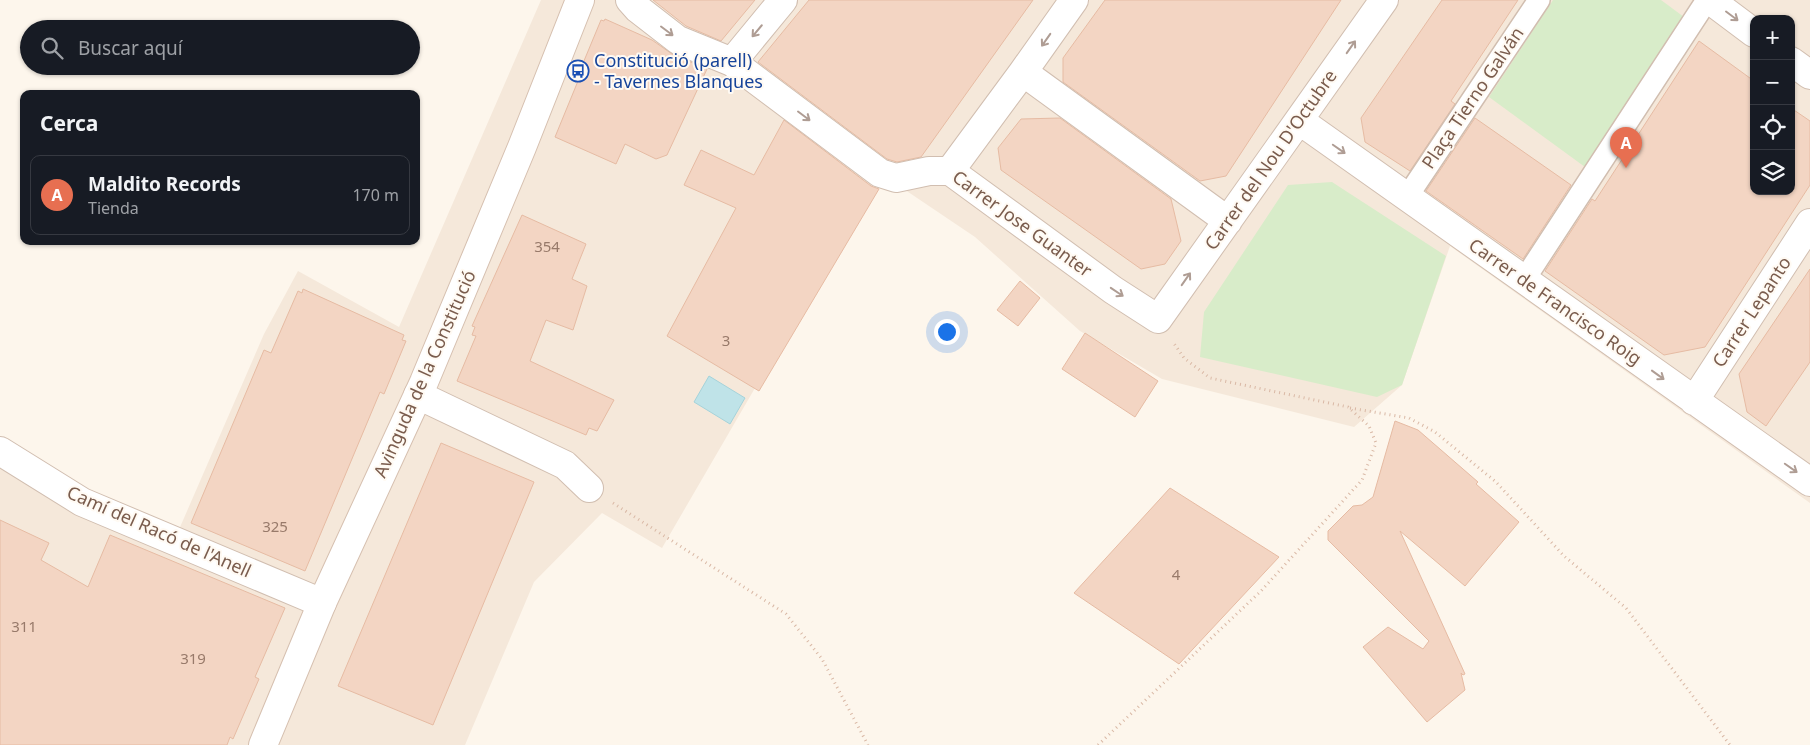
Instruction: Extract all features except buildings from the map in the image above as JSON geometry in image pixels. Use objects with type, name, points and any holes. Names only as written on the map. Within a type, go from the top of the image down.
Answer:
[{"type":"street","name":"Avinguda de la Constitució","points":[[263,745],[322,603],[418,395],[522,147],[580,0]]},
{"type":"street","name":"Carrer Jose Guanter","points":[[630,0],[638,9],[678,40],[732,62],[880,173],[896,178],[929,171],[950,170],[1113,290],[1158,320]]},
{"type":"street","points":[[732,62],[783,0]]},
{"type":"street","points":[[950,170],[1074,0]]},
{"type":"street","name":"Carrer del Nou D'Octubre","points":[[1158,320],[1384,0]]},
{"type":"street","name":"Plaça Tierno Galván","points":[[1407,197],[1539,0]]},
{"type":"street","points":[[1524,280],[1708,0],[1750,30]]},
{"type":"street","points":[[1795,64],[1810,75]]},
{"type":"street","points":[[1023,72],[1228,222]]},
{"type":"street","name":"Carrer de Francisco Roig","points":[[1300,121],[1810,482]]},
{"type":"street","name":"Carrer Lepanto","points":[[1694,401],[1810,223]]},
{"type":"street","points":[[418,395],[565,465],[589,488]]},
{"type":"street","name":"Camí del Racó de l'Anell","points":[[0,451],[82,502],[322,603]]},
{"type":"path","points":[[1158,320],[1184,358],[1210,378],[1409,418],[1435,432],[1496,482],[1564,556],[1626,608],[1730,745]]},
{"type":"path","points":[[1098,745],[1262,591],[1362,480],[1376,443],[1369,426],[1348,407]]},
{"type":"path","points":[[589,488],[786,614],[822,659],[868,745]]},
{"type":"shaded area","points":[[541,0],[1810,0],[1810,503],[1450,246],[1402,385],[1354,427],[1162,379],[1080,331],[975,237],[880,173],[662,548],[602,513],[534,582],[465,745],[0,745],[0,451],[174,541],[264,334],[298,271],[399,327]]},
{"type":"green space","points":[[1553,0],[1661,0],[1684,17],[1585,167],[1489,97]]},
{"type":"green space","points":[[1332,182],[1446,256],[1402,385],[1377,397],[1200,357],[1204,312],[1288,185]]},
{"type":"water","points":[[709,376],[745,398],[730,424],[694,402]]},
{"type":"place","name":"Constitució (parell) - Tavernes Blanques","points":[[578,71]]},
{"type":"place","name":"Maldito Records","points":[[1626,168]]}]
